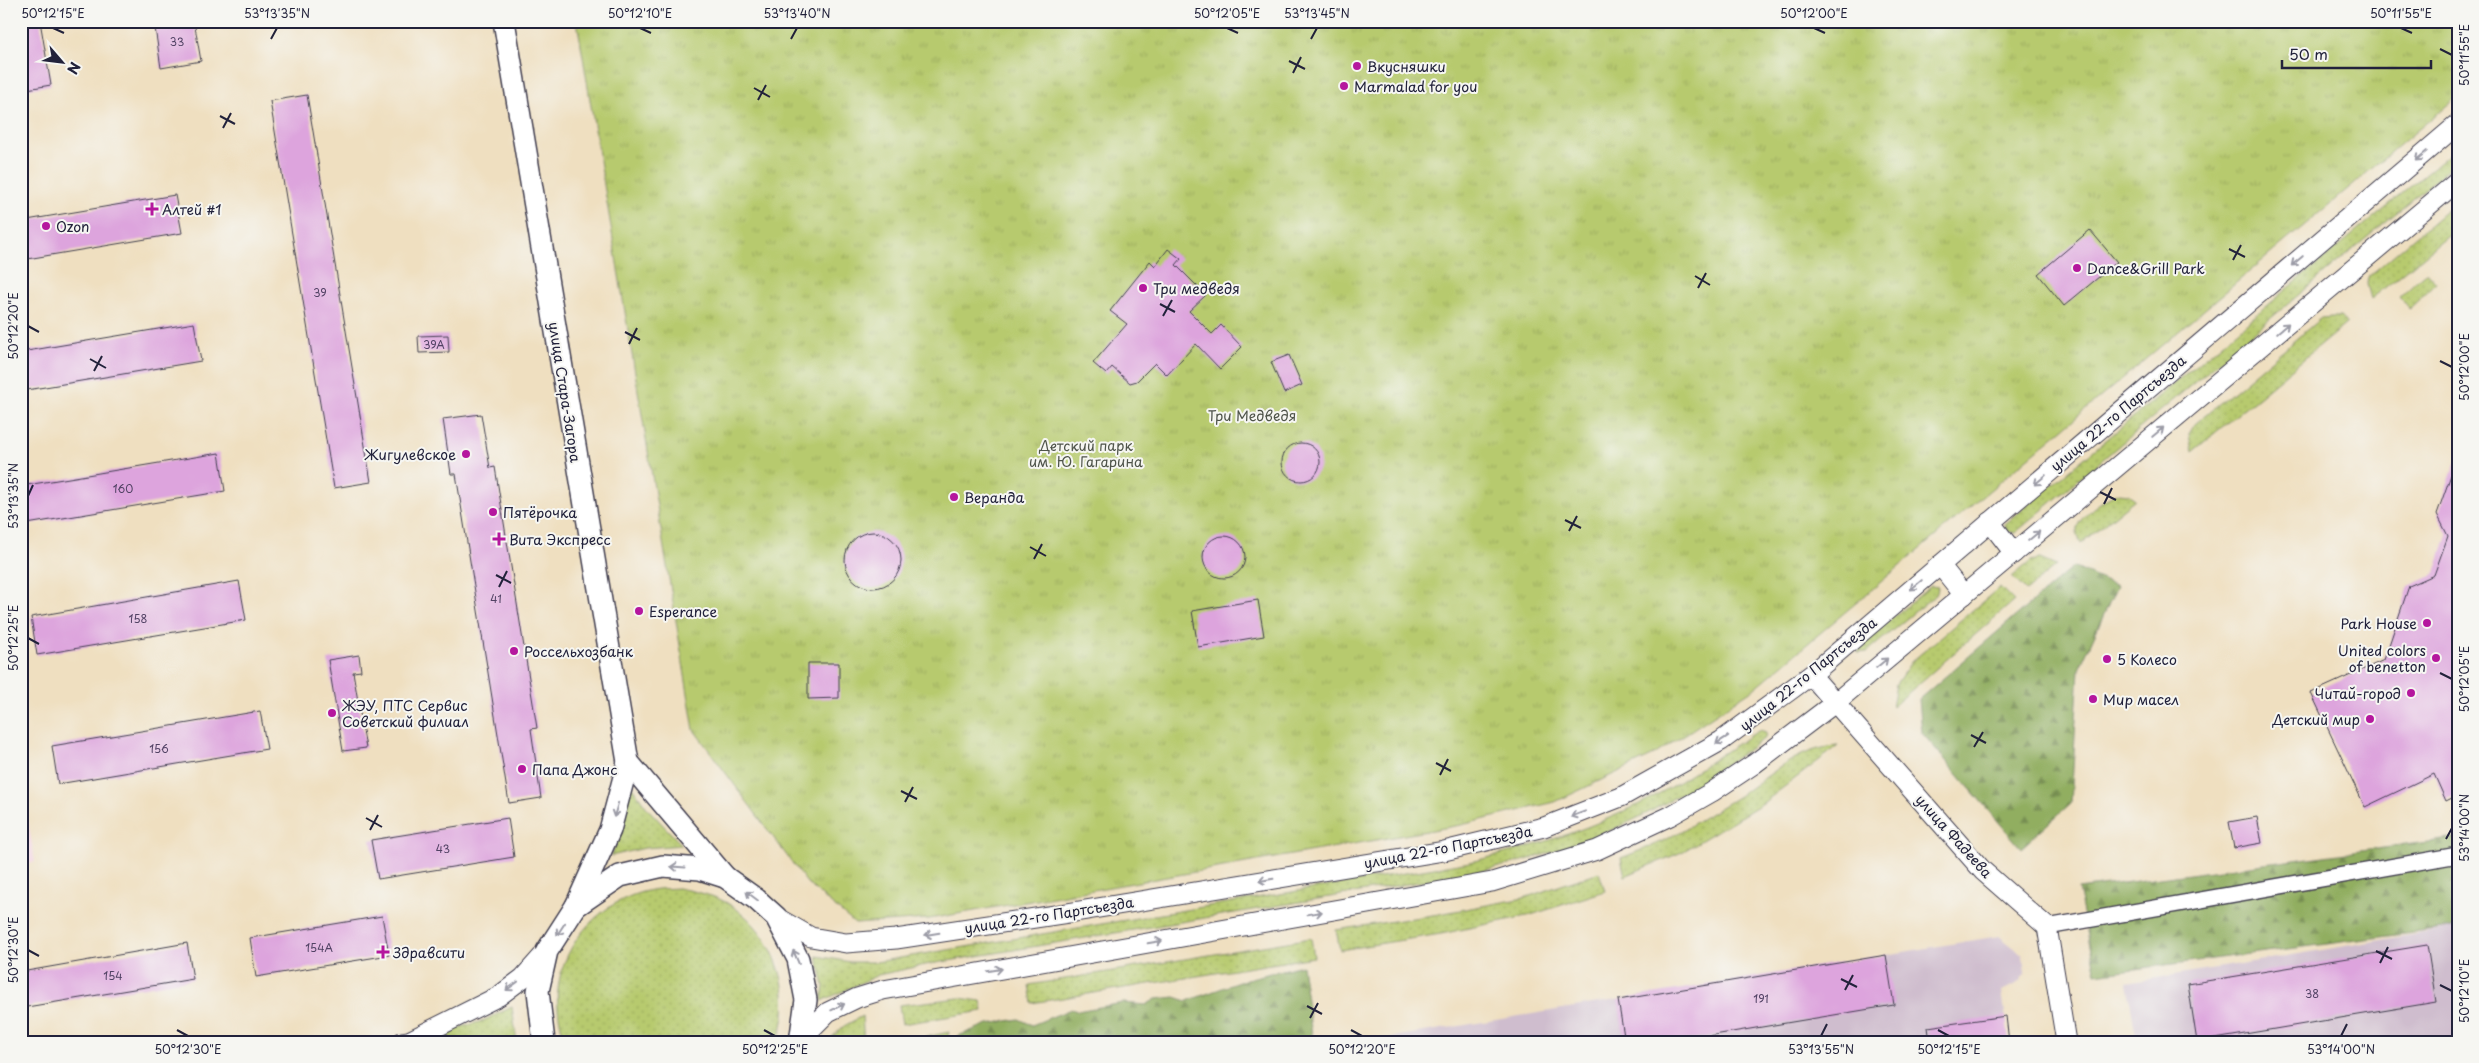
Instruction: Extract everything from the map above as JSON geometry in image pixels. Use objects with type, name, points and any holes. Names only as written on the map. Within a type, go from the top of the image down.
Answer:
[{"type":"main road","name":"улица Стара-Загора","points":[[504,21],[628,762],[610,830],[576,906],[547,952],[538,991],[544,1042]]},
{"type":"main road","points":[[628,762],[725,877],[756,898],[776,917],[798,959],[806,1000],[801,1040]]},
{"type":"main road","points":[[576,906],[620,876],[663,866],[700,869],[725,877]]},
{"type":"street","name":"улица 22-го Партсъезда","points":[[776,917],[812,937],[846,943],[896,939],[1078,912],[1444,851],[1544,827],[1621,798],[1721,741],[1811,674],[2458,124]]},
{"type":"street","points":[[801,1040],[828,1012],[857,998],[883,990],[1492,882],[1596,850],[1670,816],[1712,792],[1761,759],[1836,702],[2458,181]]},
{"type":"street","points":[[1990,522],[2014,553]]},
{"type":"street","points":[[1940,565],[1964,595]]},
{"type":"street","name":"улица Фадеева","points":[[1811,674],[1983,871],[2047,927]]},
{"type":"street","points":[[2066,1042],[2047,927],[2458,855]]},
{"type":"street","points":[[408,1041],[499,996],[523,978],[547,952]]},
{"type":"shaded area","points":[[21,782],[35,862],[21,865]]},
{"type":"shaded area","points":[[2458,927],[2458,1042],[2137,1042],[2127,983]]},
{"type":"shaded area","points":[[1999,936],[2022,954],[2025,964],[2025,974],[2018,983],[2002,991],[2009,1042],[1370,1041]]},
{"type":"green space","name":"Детский парк им. Ю. Гагарина","points":[[577,21],[2458,21],[2458,96],[1755,688],[1654,755],[1555,802],[1461,825],[929,919],[855,924],[807,883],[694,730]]},
{"type":"green space","points":[[2458,147],[2458,161],[2015,533],[2006,531],[2005,524]]},
{"type":"green space","points":[[2458,200],[2458,228],[2371,299],[2367,284],[2368,277]]},
{"type":"green space","points":[[2426,272],[2436,283],[2409,309],[2399,297]]},
{"type":"green space","points":[[2340,317],[2347,323],[2192,452],[2189,434],[2195,424],[2321,318]]},
{"type":"green space","points":[[2119,493],[2128,494],[2135,499],[2081,543],[2077,528],[2083,517],[2102,502]]},
{"type":"green space","points":[[2040,559],[2056,566],[2026,591],[2012,577],[2031,561]]},
{"type":"green space","points":[[2073,567],[2117,586],[2079,669],[2071,803],[2021,848],[1922,733],[1919,699]]},
{"type":"green space","points":[[1931,586],[1938,587],[1937,593],[1867,652],[1858,653],[1859,645]]},
{"type":"green space","points":[[2000,587],[2014,601],[1892,707],[1896,684],[1911,662]]},
{"type":"green space","points":[[1760,730],[1766,732],[1765,738],[1662,805],[1617,828],[1570,846],[1522,861],[1473,873],[930,964],[878,975],[822,1001],[824,986],[817,956],[850,962],[876,962],[1470,862],[1517,850],[1564,836],[1631,808],[1694,773]]},
{"type":"green space","points":[[1838,746],[1763,803],[1682,852],[1625,876],[1621,858],[1681,831],[1747,791],[1795,758],[1823,748]]},
{"type":"green space","points":[[629,782],[647,808],[682,845],[645,848],[611,856],[620,834]]},
{"type":"green space","points":[[2458,838],[2458,927],[2096,974],[2078,889]]},
{"type":"green space","points":[[1599,872],[1605,891],[1531,915],[1441,934],[1340,950],[1336,930],[1439,914],[1524,898]]},
{"type":"green space","points":[[678,888],[706,894],[726,902],[747,918],[760,932],[778,967],[783,985],[783,1024],[777,1042],[565,1042],[559,1016],[558,989],[561,971],[577,939],[588,925],[617,903],[633,895],[651,890]]},
{"type":"green space","points":[[1311,938],[1314,957],[1032,1003],[1029,985]]},
{"type":"green space","points":[[1302,965],[1313,1042],[961,1042],[958,1036],[988,1024],[1019,1019],[1032,1025],[1071,1009],[1077,1011],[1123,1003],[1146,1005],[1156,999],[1175,997],[1187,1001],[1247,979]]},
{"type":"green space","points":[[959,998],[981,1001],[983,1011],[902,1024],[899,1005]]},
{"type":"green space","points":[[512,1007],[517,1042],[448,1038],[447,1031],[483,1021]]},
{"type":"green space","points":[[862,1016],[864,1042],[827,1042],[844,1026]]},
{"type":"green space","points":[[949,1032],[946,1042],[904,1042]]},
{"type":"building","points":[[21,21],[40,21],[51,85],[21,90]]},
{"type":"building","points":[[154,21],[194,21],[201,61],[161,68]]},
{"type":"building","points":[[307,95],[371,482],[334,488],[270,101]]},
{"type":"building","points":[[175,195],[182,233],[21,260],[21,221]]},
{"type":"building","name":"Dance&Grill Park","points":[[2090,230],[2117,262],[2064,306],[2038,274]]},
{"type":"building","points":[[1168,249],[1181,259],[1176,265],[1206,295],[1189,311],[1212,334],[1221,325],[1242,347],[1220,369],[1196,344],[1167,375],[1155,363],[1137,381],[1130,383],[1112,367],[1106,374],[1093,363],[1127,324],[1110,311],[1150,261],[1155,266]]},
{"type":"building","points":[[194,323],[201,361],[21,391],[21,352]]},
{"type":"building","points":[[448,335],[449,352],[419,353],[418,336]]},
{"type":"building","points":[[1289,355],[1302,385],[1284,393],[1271,362]]},
{"type":"building","points":[[481,414],[490,468],[495,467],[537,728],[531,729],[541,798],[509,803],[456,474],[451,474],[443,419]]},
{"type":"building","points":[[1301,443],[1315,448],[1320,462],[1315,476],[1301,481],[1287,476],[1282,462],[1287,448]]},
{"type":"building","points":[[219,453],[225,491],[21,525],[21,486]]},
{"type":"building","name":"Park House","points":[[2456,461],[2458,461],[2458,795],[2446,801],[2434,774],[2365,807],[2311,693],[2384,660],[2409,586],[2434,575],[2448,536],[2437,514]]},
{"type":"building","points":[[867,532],[879,532],[889,536],[897,544],[901,560],[897,576],[889,584],[879,588],[867,588],[857,584],[849,576],[845,566],[845,554],[849,544],[857,536]]},
{"type":"building","points":[[1220,536],[1228,536],[1239,542],[1245,557],[1239,572],[1228,578],[1220,578],[1209,572],[1203,561],[1203,553],[1209,542]]},
{"type":"building","points":[[239,581],[246,620],[37,655],[31,617]]},
{"type":"building","points":[[1258,600],[1264,636],[1198,647],[1192,611]]},
{"type":"building","points":[[359,655],[361,671],[353,672],[366,748],[343,751],[328,660]]},
{"type":"building","points":[[808,663],[839,663],[839,698],[808,699]]},
{"type":"building","points":[[260,711],[267,749],[58,784],[52,746]]},
{"type":"building","points":[[2257,817],[2262,843],[2234,848],[2229,822]]},
{"type":"building","points":[[508,818],[514,857],[378,879],[371,840]]},
{"type":"building","points":[[382,916],[389,955],[256,977],[250,938]]},
{"type":"building","points":[[187,943],[193,979],[21,1008],[21,972]]},
{"type":"building","points":[[2427,945],[2436,1002],[2197,1042],[2188,984]]},
{"type":"building","points":[[1886,955],[1894,1005],[1672,1042],[1625,1042],[1618,1000]]},
{"type":"building","points":[[2006,1016],[2009,1042],[1930,1042],[1928,1027]]},
{"type":"place","name":"Вкусняшки","points":[[1357,66]]},
{"type":"place","name":"Marmalad for you","points":[[1344,86]]},
{"type":"place","name":"Алтей #1","points":[[152,209]]},
{"type":"place","name":"Ozon","points":[[46,226]]},
{"type":"place","name":"Dance&Grill Park","points":[[2077,268]]},
{"type":"place","name":"Три медведя","points":[[1143,288]]},
{"type":"place","name":"Жигулевское","points":[[466,454]]},
{"type":"place","name":"Веранда","points":[[954,497]]},
{"type":"place","name":"Пятёрочка","points":[[493,512]]},
{"type":"place","name":"Вита Экспресс","points":[[499,539]]},
{"type":"place","name":"Esperance","points":[[639,611]]},
{"type":"place","name":"Park House","points":[[2427,623]]},
{"type":"place","name":"Россельхозбанк","points":[[514,651]]},
{"type":"place","name":"United colors of benetton","points":[[2436,658]]},
{"type":"place","name":"5 Колесо","points":[[2107,659]]},
{"type":"place","name":"Читай-город","points":[[2411,693]]},
{"type":"place","name":"Мир масел","points":[[2093,699]]},
{"type":"place","name":"ЖЭУ, ПТС Сервис Советский филиал","points":[[332,713]]},
{"type":"place","name":"Детский мир","points":[[2370,719]]},
{"type":"place","name":"Папа Джонс","points":[[522,769]]},
{"type":"place","name":"Здравсити","points":[[383,952]]},
{"type":"park label","name":"Три Медведя","points":[[1252,415]]}]
